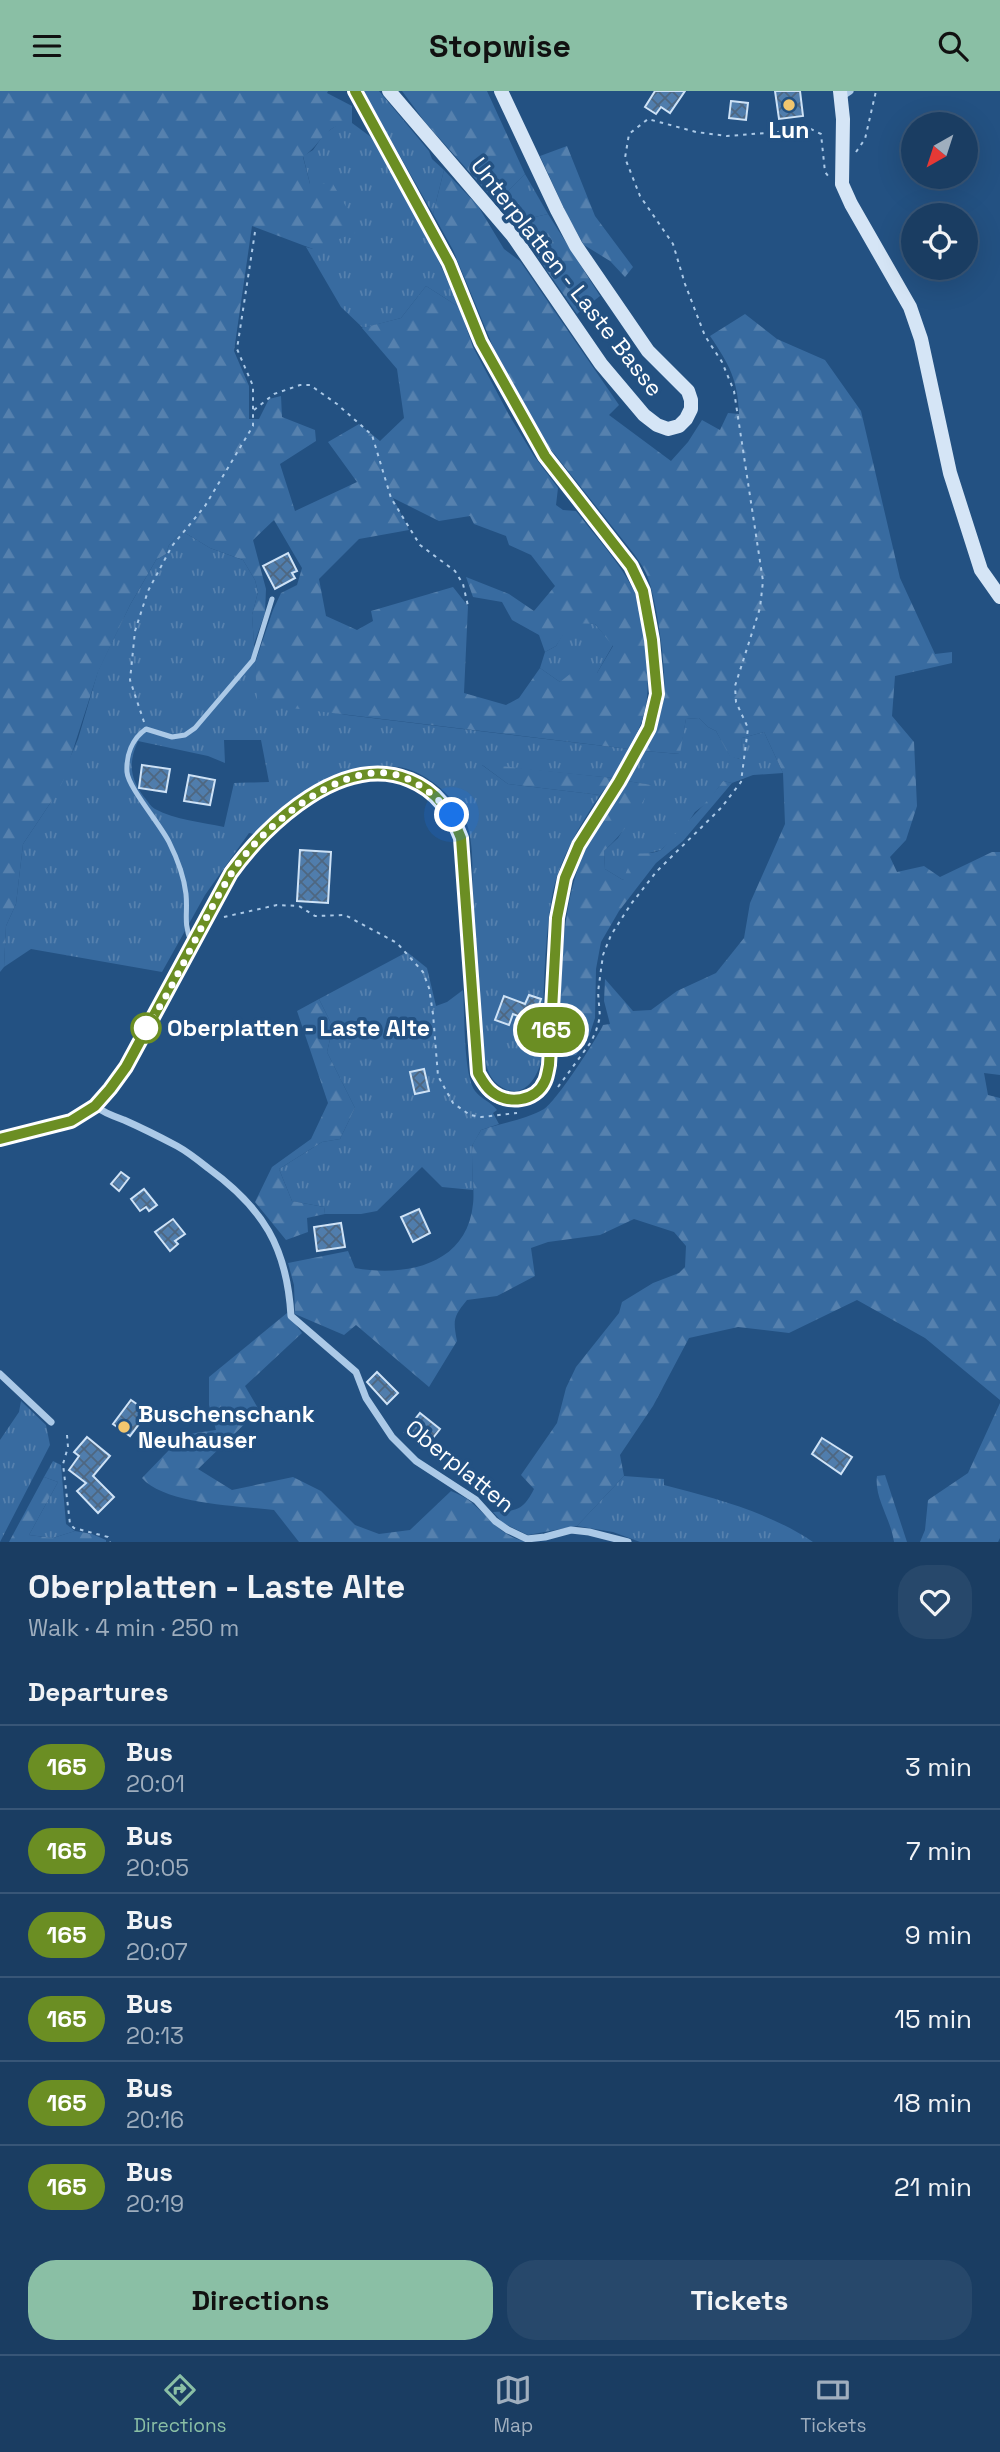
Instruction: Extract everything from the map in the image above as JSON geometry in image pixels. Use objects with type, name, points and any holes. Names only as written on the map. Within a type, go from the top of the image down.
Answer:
[{"type":"main road","points":[[0,1139],[71,1121],[95,1106],[126,1067],[231,873],[249,849],[304,801],[347,779],[373,773],[395,774],[417,783],[436,796],[452,815],[461,838],[478,1073],[486,1086],[504,1099],[521,1100],[536,1093],[545,1082],[549,1065],[557,918],[565,878],[579,845],[649,728],[657,694],[652,640],[643,591],[631,566],[545,456],[481,342],[449,263],[355,91]]},
{"type":"main road","name":"Unterplatten - Laste Basse","points":[[390,91],[513,236],[601,364],[644,415],[668,429],[678,426],[686,419],[691,409],[688,391],[648,351],[576,246],[501,91]]},
{"type":"main road","points":[[844,93],[842,184],[850,204],[910,307],[921,339],[950,473],[981,571],[1000,597]]},
{"type":"street","name":"Oberplatten","points":[[95,1106],[105,1114],[124,1120],[181,1148],[250,1202],[268,1228],[280,1255],[290,1289],[291,1316],[356,1372],[366,1398],[378,1417],[392,1437],[416,1461],[476,1500],[495,1521],[527,1539],[571,1530],[628,1542]]},
{"type":"street","points":[[0,1374],[51,1422]]},
{"type":"lane","points":[[193,944],[185,927],[186,893],[169,843],[127,774],[128,753],[137,735],[146,729],[172,737],[185,735],[195,728],[253,660],[272,599]]},
{"type":"path","points":[[853,156],[865,139],[876,91]]},
{"type":"path","points":[[556,1090],[596,1031],[600,1017],[598,992],[603,955],[611,935],[657,871],[721,808],[741,782],[748,728],[736,702],[735,686],[760,608],[763,581],[734,391],[722,362],[705,336],[673,244],[640,196],[625,158],[629,134],[648,119],[696,132],[727,136],[808,128],[821,134],[825,172],[835,187],[842,184]]},
{"type":"path","points":[[146,729],[130,680],[135,631],[148,591],[172,546],[205,506],[253,426],[253,386],[237,349],[255,232]]},
{"type":"path","points":[[254,411],[274,394],[300,385],[310,385],[372,435],[391,498],[420,545],[455,571],[463,584],[468,606]]},
{"type":"path","points":[[206,921],[277,905],[299,906],[315,916],[345,915],[389,938],[397,943],[423,972],[429,988],[433,1014],[438,1076],[453,1103],[470,1115],[481,1117],[522,1113]]},
{"type":"path","points":[[67,1435],[68,1447],[63,1464],[70,1524],[74,1528],[108,1537],[110,1542]]},
{"type":"green space","points":[[0,91],[328,91],[327,93],[352,106],[352,123],[330,130],[303,157],[310,184],[333,184],[360,231],[313,249],[252,226],[234,351],[249,386],[249,419],[259,419],[269,399],[281,396],[282,417],[315,430],[316,441],[280,464],[295,511],[357,482],[328,442],[359,424],[380,441],[404,418],[397,369],[362,328],[401,318],[426,286],[459,307],[473,347],[509,415],[558,488],[556,505],[563,510],[576,511],[613,558],[633,589],[640,613],[647,663],[645,711],[639,728],[629,749],[283,707],[257,699],[255,663],[273,610],[281,593],[297,585],[302,568],[274,520],[253,540],[266,589],[265,613],[254,644],[252,615],[258,592],[255,580],[243,560],[210,548],[182,531],[169,545],[166,554],[156,560],[130,605],[98,672],[63,781],[23,844],[16,904],[6,926],[4,967],[0,972]],"holes":[[[393,498],[439,521],[470,516],[474,524],[506,536],[509,545],[531,555],[555,586],[534,611],[509,594],[466,577],[473,597],[502,602],[512,620],[539,635],[545,652],[556,646],[571,623],[595,624],[613,646],[597,673],[580,666],[560,682],[540,668],[519,698],[506,705],[464,693],[468,606],[453,587],[371,611],[373,621],[357,630],[326,616],[319,579],[359,539],[409,530]]]},
{"type":"green space","points":[[363,91],[379,91],[429,151],[432,159],[444,170],[433,214]]},
{"type":"green space","points":[[402,91],[487,91],[525,174],[505,194],[526,219],[548,214],[600,296],[577,314],[512,220],[425,122]]},
{"type":"green space","points":[[340,123],[352,123],[371,137],[428,237],[459,307],[426,286],[401,318],[363,328],[341,307],[306,247],[313,249],[310,184],[303,156],[313,150],[324,134]]},
{"type":"green space","points":[[567,146],[595,216],[633,267],[625,277],[610,261],[584,245],[540,156]]},
{"type":"green space","points":[[444,170],[478,206],[504,249],[520,261],[619,405],[609,415],[671,461],[688,442],[702,420],[720,430],[728,413],[739,414],[737,391],[731,373],[710,336],[745,314],[777,339],[825,360],[861,411],[900,578],[935,654],[952,652],[952,663],[895,676],[892,716],[914,742],[917,806],[906,840],[890,857],[897,872],[924,866],[940,877],[992,852],[1000,852],[1000,1075],[984,1073],[988,1095],[1000,1098],[1000,1400],[925,1338],[857,1300],[789,1333],[738,1327],[689,1338],[653,1406],[620,1455],[624,1476],[577,1526],[528,1535],[503,1523],[493,1512],[518,1508],[530,1496],[534,1489],[521,1475],[557,1423],[566,1388],[576,1367],[619,1313],[622,1302],[653,1283],[679,1273],[685,1267],[686,1246],[674,1232],[634,1219],[600,1235],[548,1242],[531,1248],[535,1276],[497,1296],[467,1300],[462,1306],[455,1319],[457,1341],[429,1387],[356,1325],[344,1335],[295,1314],[294,1285],[288,1263],[348,1251],[355,1268],[413,1268],[431,1262],[459,1241],[468,1225],[473,1204],[472,1155],[475,1140],[481,1130],[537,1113],[557,1095],[603,1025],[610,1024],[604,1001],[605,979],[633,1011],[651,1010],[677,991],[716,973],[744,938],[750,903],[785,824],[783,773],[764,732],[742,738],[741,759],[730,757],[716,731],[699,718],[686,719],[680,754],[645,751],[659,717],[664,684],[660,633],[650,583],[634,554],[549,447],[494,349],[453,250],[433,214]]},
{"type":"green space","points":[[525,174],[548,214],[526,219],[505,194]]},
{"type":"green space","points":[[182,531],[210,548],[243,560],[255,580],[258,592],[252,615],[258,699],[347,715],[629,749],[613,778],[482,765],[508,784],[600,795],[572,841],[553,891],[546,954],[541,1062],[532,1081],[521,1090],[508,1090],[500,1086],[490,1074],[485,1060],[479,1030],[472,852],[467,825],[459,808],[444,792],[427,778],[408,769],[377,767],[337,776],[301,795],[254,834],[249,833],[205,895],[162,972],[31,949],[4,967],[6,926],[16,904],[23,844],[51,802],[78,739],[98,671],[130,605],[156,560],[166,554],[169,545]],"holes":[[[224,740],[261,740],[269,782],[234,783],[224,827],[180,818],[155,809],[139,790],[133,777],[132,763],[138,741],[208,756],[225,763]]]},
{"type":"green space","points":[[570,622],[595,624],[613,645],[597,673],[560,682],[540,668],[545,652],[556,646]]},
{"type":"green space","points":[[699,718],[716,731],[730,756],[740,759],[742,738],[764,732],[783,773],[753,775],[732,783],[723,781],[685,827],[661,850],[645,854],[623,880],[605,869],[604,851],[618,838],[651,785],[627,781],[645,751],[679,754],[686,719]]},
{"type":"green space","points":[[481,764],[613,778],[600,795],[508,784]]},
{"type":"green space","points":[[627,781],[652,785],[631,820],[604,851],[605,869],[623,880],[634,853],[661,850],[723,781],[732,783],[683,841],[656,863],[619,911],[601,942],[596,969],[595,1018],[589,1036],[576,1055],[560,1057],[565,926],[576,874],[599,823]]},
{"type":"green space","points":[[407,952],[427,968],[436,1006],[447,1002],[463,990],[468,1071],[477,1094],[497,1110],[493,1113],[499,1124],[481,1130],[472,1146],[473,1190],[442,1187],[422,1167],[377,1211],[325,1214],[324,1207],[292,1201],[279,1169],[322,1142],[340,1139],[355,1108],[327,1052],[333,1027],[319,999]]},
{"type":"green space","points":[[319,999],[333,1027],[327,1052],[355,1108],[340,1139],[322,1142],[279,1169],[292,1201],[324,1207],[325,1214],[307,1218],[308,1232],[286,1240],[255,1202],[272,1167],[311,1139],[328,1103],[297,1011]]},
{"type":"green space","points":[[287,1313],[302,1333],[245,1386],[259,1410],[198,1469],[232,1490],[293,1477],[321,1491],[355,1525],[379,1534],[410,1530],[451,1491],[469,1500],[505,1533],[531,1542],[299,1542],[274,1510],[184,1498],[153,1487],[142,1478],[170,1449],[169,1437],[216,1430],[209,1405],[209,1377]]},
{"type":"green space","points":[[21,1401],[46,1425],[50,1445],[0,1542],[0,1440],[19,1412]]},
{"type":"green space","points":[[1000,1403],[998,1542],[920,1542],[925,1530],[928,1500],[968,1473]]},
{"type":"green space","points":[[53,1461],[61,1465],[66,1524],[75,1531],[53,1538],[29,1535],[58,1482],[44,1477]]},
{"type":"green space","points":[[885,1475],[907,1542],[894,1542],[880,1500],[877,1476]]},
{"type":"green space","points":[[624,1476],[664,1479],[664,1485],[760,1514],[813,1542],[640,1542],[613,1532],[577,1526]]},
{"type":"green space","points":[[44,1477],[58,1482],[29,1535],[53,1538],[75,1531],[92,1534],[106,1542],[9,1542]]},
{"type":"building","points":[[655,91],[685,91],[670,113],[661,107],[656,114],[645,107]]},
{"type":"building","points":[[775,91],[800,91],[803,116],[779,119]]},
{"type":"building","points":[[731,101],[748,103],[746,120],[729,118]]},
{"type":"building","points":[[288,553],[297,571],[292,573],[295,578],[275,589],[263,566]]},
{"type":"building","points":[[142,765],[170,769],[166,792],[139,788]]},
{"type":"building","points":[[189,775],[215,780],[210,805],[184,801]]},
{"type":"building","points":[[300,850],[331,852],[328,903],[297,901]]},
{"type":"building","points":[[529,995],[541,999],[533,1022],[513,1014],[509,1025],[495,1020],[504,996],[525,1004]]},
{"type":"building","points":[[424,1069],[429,1091],[415,1094],[410,1072]]},
{"type":"building","points":[[121,1172],[129,1178],[119,1191],[111,1184]]},
{"type":"building","points":[[144,1189],[157,1205],[149,1211],[146,1207],[140,1211],[131,1199]]},
{"type":"building","points":[[419,1209],[430,1233],[413,1242],[401,1217]]},
{"type":"building","points":[[173,1219],[185,1234],[175,1241],[178,1244],[170,1251],[155,1232]]},
{"type":"building","points":[[341,1223],[345,1247],[317,1251],[314,1227]]},
{"type":"building","points":[[377,1372],[398,1393],[387,1404],[367,1382]]},
{"type":"building","points":[[131,1400],[148,1412],[130,1436],[113,1424]]},
{"type":"building","points":[[420,1413],[440,1429],[425,1448],[405,1432]]},
{"type":"building","points":[[87,1437],[110,1456],[93,1476],[114,1497],[98,1513],[77,1491],[86,1483],[69,1470],[79,1456],[74,1452]]},
{"type":"building","points":[[822,1438],[852,1457],[841,1474],[812,1454]]},
{"type":"bus line","name":"165","points":[[0,1139],[71,1121],[95,1106],[126,1067],[231,873],[249,849],[304,801],[347,779],[373,773],[395,774],[417,783],[436,796],[452,815],[461,838],[478,1073],[493,1093],[504,1099],[521,1100],[536,1093],[545,1082],[549,1065],[557,918],[565,878],[579,845],[649,728],[657,694],[652,640],[643,591],[631,566],[545,456],[481,342],[449,263],[355,91]]},
{"type":"place","name":"Lun","points":[[789,105]]},
{"type":"place","name":"Oberplatten - Laste Alte","points":[[146,1028]]},
{"type":"place","name":"Buschenschank Neuhauser","points":[[124,1427]]},
{"type":"route","points":[[146,1028],[231,873],[249,849],[270,828],[304,801],[347,779],[373,773],[395,774],[417,783],[436,796],[452,815]]}]
